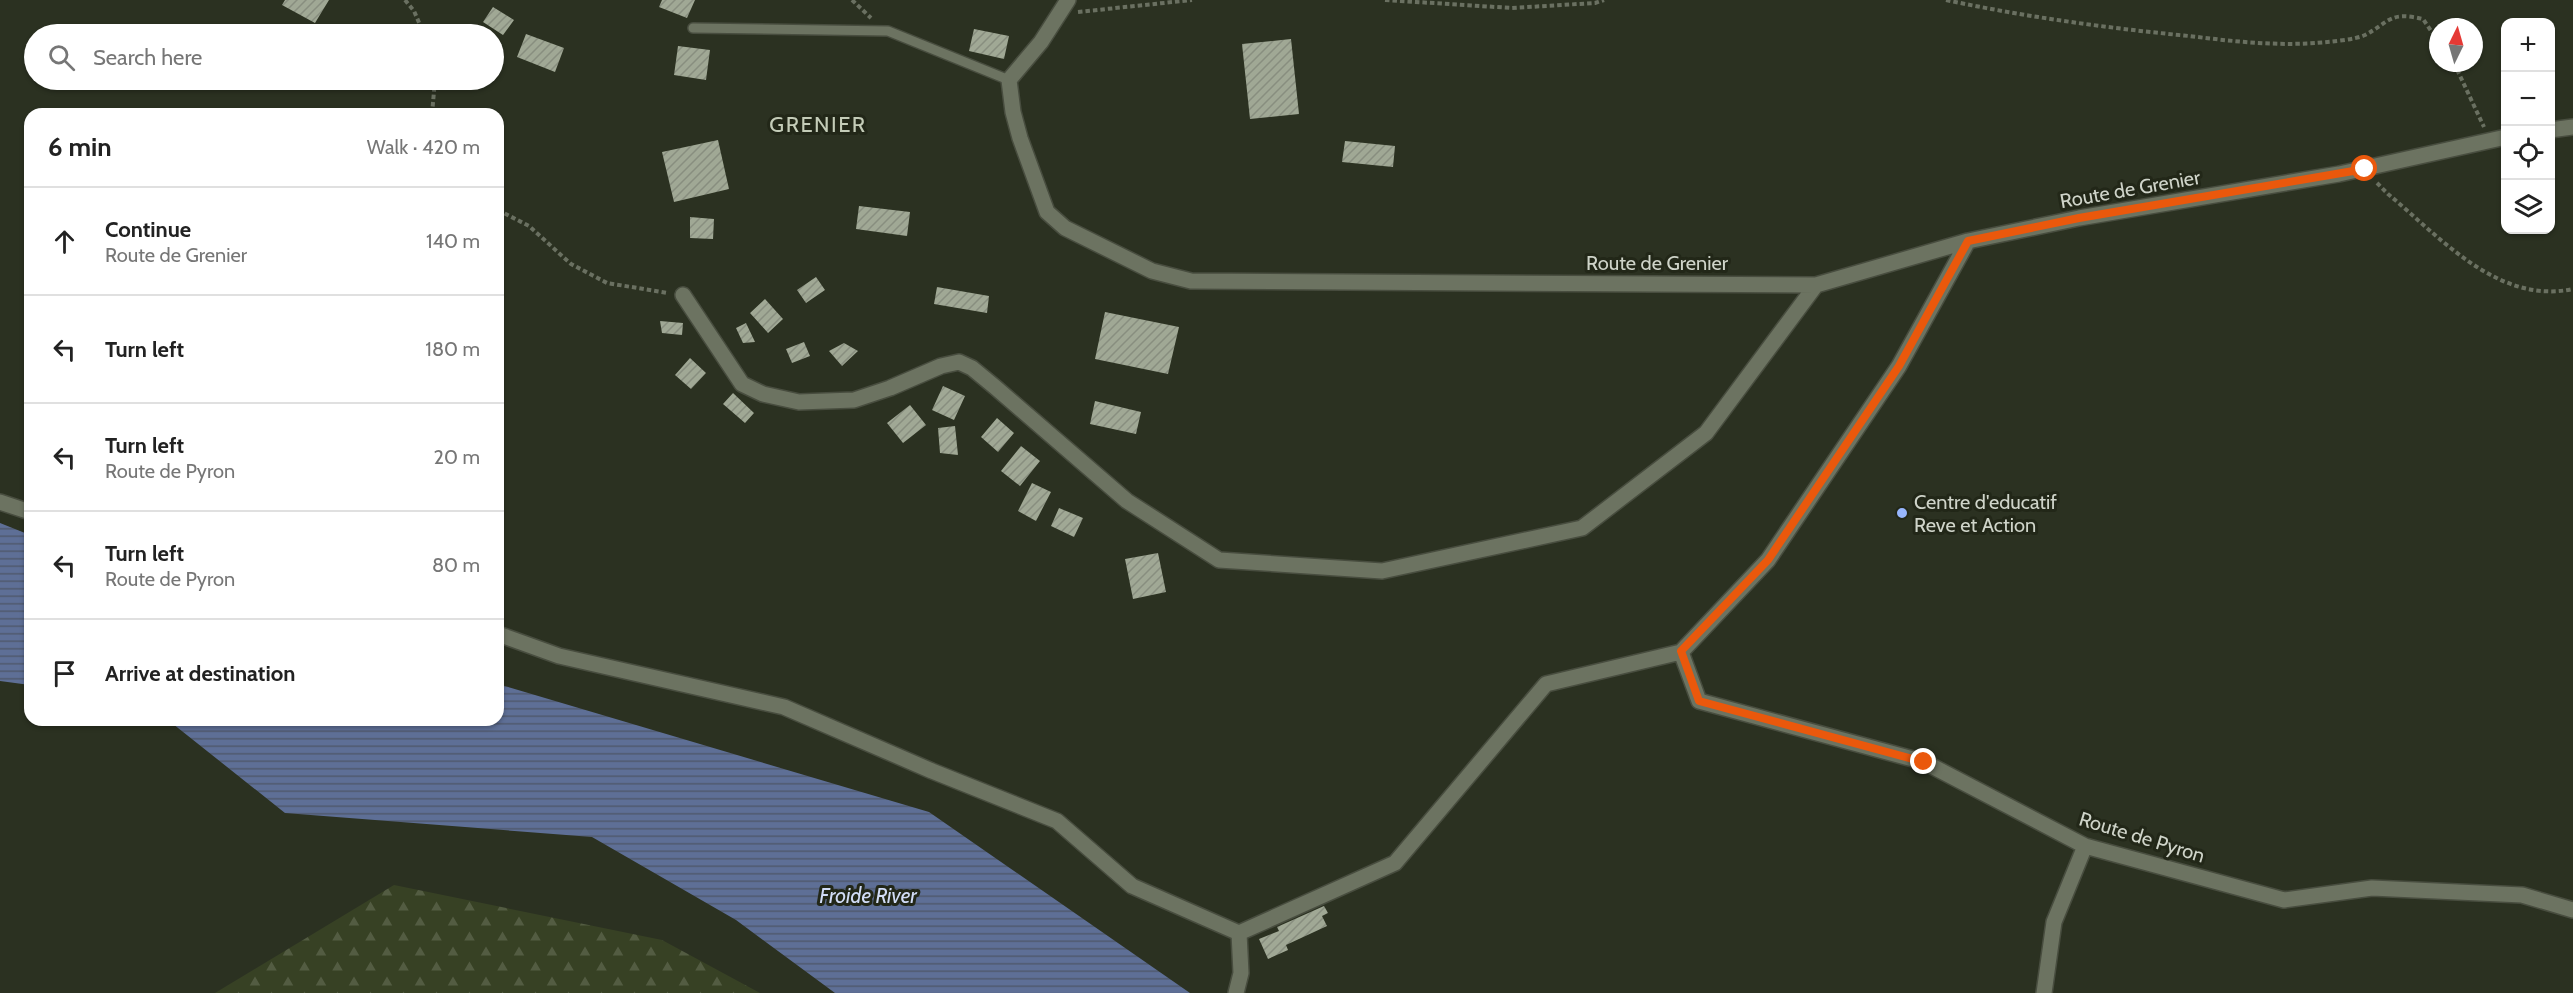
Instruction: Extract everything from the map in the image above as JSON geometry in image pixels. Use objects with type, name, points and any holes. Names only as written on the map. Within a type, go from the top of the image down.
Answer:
[{"type":"street","points":[[1009,80],[1041,42],[1064,5]]},
{"type":"street","name":"Route de Grenier","points":[[1009,80],[1013,112],[1020,138],[1047,212],[1065,228],[1152,271],[1191,281],[1816,285],[1968,241],[2079,218],[2365,169],[2501,138]]},
{"type":"street","points":[[2555,129],[2573,127]]},
{"type":"street","points":[[504,636],[559,656],[784,707],[932,771],[1057,820],[1132,886],[1239,933],[1395,863],[1546,684],[1681,651],[1768,560],[1899,366],[1968,241]]},
{"type":"street","points":[[683,295],[742,384],[763,394],[799,402],[854,400],[890,388],[941,366],[959,362],[972,368],[995,387],[1127,501],[1219,560],[1382,571],[1582,528],[1706,433],[1816,285]]},
{"type":"street","points":[[0,502],[24,510]]},
{"type":"street","name":"Route de Pyron","points":[[1681,651],[1699,701],[1924,762],[2085,846],[2284,900],[2372,888],[2522,895],[2573,910]]},
{"type":"street","points":[[2044,993],[2054,922],[2085,846]]},
{"type":"street","points":[[1236,993],[1241,973],[1239,933]]},
{"type":"lane","points":[[693,28],[888,31],[1009,80]]},
{"type":"path","points":[[405,0],[414,11],[420,24]]},
{"type":"path","points":[[1064,5],[1090,12],[1192,0]]},
{"type":"path","points":[[1385,0],[1512,8],[1596,3],[1604,0]]},
{"type":"path","points":[[1946,0],[2003,12],[2113,29],[2251,43],[2316,43],[2363,36],[2387,19],[2408,16],[2423,19],[2429,27]]},
{"type":"path","points":[[2458,72],[2489,139]]},
{"type":"path","points":[[433,108],[434,90]]},
{"type":"path","points":[[2365,169],[2388,194],[2469,261],[2496,279],[2525,289],[2573,289]]},
{"type":"path","points":[[504,213],[529,226],[571,264],[607,283],[683,295]]},
{"type":"green space","points":[[394,885],[662,940],[760,993],[215,993]]},
{"type":"water","points":[[0,523],[24,533],[24,684],[0,681]]},
{"type":"water","name":"Froide River","points":[[504,686],[929,812],[1190,993],[835,993],[736,920],[592,837],[285,813],[176,726],[504,726]]},
{"type":"building","points":[[285,0],[329,0],[315,23],[282,5]]},
{"type":"building","points":[[662,0],[695,0],[687,18],[659,7]]},
{"type":"building","points":[[493,7],[514,20],[504,34],[504,24],[483,22]]},
{"type":"building","points":[[974,29],[1009,36],[1004,59],[969,51]]},
{"type":"building","points":[[526,34],[564,48],[555,72],[517,57]]},
{"type":"building","points":[[1291,39],[1299,114],[1250,119],[1242,44]]},
{"type":"building","points":[[678,46],[710,50],[706,80],[674,75]]},
{"type":"building","points":[[718,140],[729,189],[674,202],[662,152]]},
{"type":"building","points":[[1345,141],[1395,146],[1393,167],[1342,162]]},
{"type":"building","points":[[859,206],[910,212],[907,236],[856,229]]},
{"type":"building","points":[[690,217],[714,219],[713,239],[690,238]]},
{"type":"building","points":[[816,277],[825,290],[806,303],[797,290]]},
{"type":"building","points":[[937,287],[989,296],[987,313],[934,304]]},
{"type":"building","points":[[765,299],[783,319],[768,333],[750,313]]},
{"type":"building","points":[[1105,312],[1179,327],[1168,374],[1095,359]]},
{"type":"building","points":[[660,321],[683,323],[682,335],[662,333]]},
{"type":"building","points":[[746,323],[755,342],[743,343],[736,328]]},
{"type":"building","points":[[804,342],[810,356],[792,363],[786,349]]},
{"type":"building","points":[[844,343],[858,351],[842,366],[829,351]]},
{"type":"building","points":[[690,358],[706,373],[691,389],[675,375]]},
{"type":"building","points":[[943,386],[965,396],[954,420],[932,410]]},
{"type":"building","points":[[733,393],[754,413],[745,423],[723,404]]},
{"type":"building","points":[[1095,401],[1141,412],[1136,434],[1090,424]]},
{"type":"building","points":[[910,405],[926,425],[903,443],[887,423]]},
{"type":"building","points":[[997,418],[1014,433],[998,452],[981,437]]},
{"type":"building","points":[[955,426],[958,455],[940,453],[938,428]]},
{"type":"building","points":[[1021,446],[1040,461],[1020,486],[1001,471]]},
{"type":"building","points":[[1032,483],[1051,492],[1036,521],[1018,511]]},
{"type":"building","points":[[1059,508],[1083,518],[1074,537],[1051,526]]},
{"type":"building","points":[[1158,553],[1166,592],[1133,599],[1125,559]]},
{"type":"building","points":[[1324,906],[1328,913],[1322,916],[1327,926],[1286,945],[1288,950],[1268,959],[1259,939],[1279,931],[1277,927]]},
{"type":"place","name":"Centre d'educatif Reve et Action","points":[[1902,513]]},
{"type":"district","name":"GRENIER","points":[[818,124]]},
{"type":"route","points":[[1924,762],[1699,701],[1681,651],[1768,560],[1899,366],[1968,241],[2079,218],[2365,169]]}]
